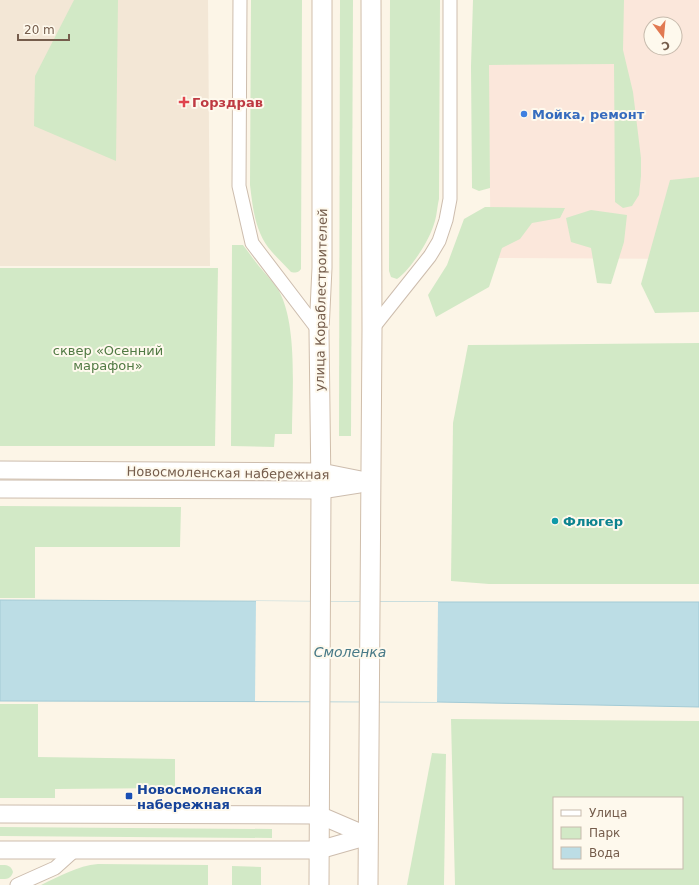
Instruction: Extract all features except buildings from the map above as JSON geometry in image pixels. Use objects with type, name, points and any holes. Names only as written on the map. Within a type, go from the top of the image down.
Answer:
[{"type":"main road","name":"улица Кораблестроителей","points":[[319,815],[321,481],[319,331],[322,268],[322,0]]},
{"type":"main road","points":[[368,885],[371,482],[370,394],[372,329],[371,0]]},
{"type":"main road","points":[[319,815],[319,885]]},
{"type":"street","points":[[240,0],[239,186],[250,236],[252,243],[319,331]]},
{"type":"street","points":[[372,329],[430,256],[439,240],[446,220],[450,199],[450,0]]},
{"type":"street","name":"Новосмоленская набережная","points":[[0,470],[371,482]]},
{"type":"street","name":"Новосмоленская набережная","points":[[0,489],[321,481]]},
{"type":"street","points":[[0,814],[319,815],[368,836]]},
{"type":"street","points":[[0,850],[319,850],[368,836]]},
{"type":"street","points":[[17,885],[55,868],[75,850]]},
{"type":"shaded area","points":[[0,0],[208,0],[210,266],[0,266]]},
{"type":"shaded area","points":[[487,0],[699,0],[699,259],[491,258]]},
{"type":"green space","points":[[74,0],[118,0],[116,161],[34,126],[35,76]]},
{"type":"green space","points":[[251,0],[302,0],[301,269],[294,273],[291,272],[274,255],[266,245],[258,229],[252,203],[250,185]]},
{"type":"green space","points":[[340,0],[353,0],[351,436],[339,436]]},
{"type":"green space","points":[[390,0],[440,0],[439,199],[432,231],[414,262],[397,279],[391,277],[389,271]]},
{"type":"green space","points":[[473,0],[624,0],[623,50],[633,92],[641,158],[639,195],[632,206],[623,208],[615,202],[614,64],[489,65],[490,188],[479,191],[472,188],[471,66]]},
{"type":"green space","points":[[699,177],[699,312],[655,313],[641,284],[670,180]]},
{"type":"green space","points":[[485,207],[565,208],[560,218],[532,223],[520,239],[502,248],[489,287],[436,317],[428,295],[447,265],[464,219]]},
{"type":"green space","points":[[591,210],[627,215],[624,242],[611,284],[597,283],[591,248],[571,242],[566,218]]},
{"type":"green space","points":[[232,245],[243,245],[276,286],[285,306],[289,322],[293,361],[292,434],[275,434],[274,447],[231,446]]},
{"type":"green space","name":"сквер «Осенний марафон»","points":[[0,268],[218,268],[215,446],[0,446]]},
{"type":"green space","points":[[699,343],[699,584],[489,584],[451,581],[453,423],[468,345]]},
{"type":"green space","points":[[0,506],[181,507],[180,547],[35,547],[35,598],[0,598]]},
{"type":"green space","points":[[0,704],[38,704],[38,757],[175,759],[175,788],[55,789],[55,798],[0,798]]},
{"type":"green space","points":[[451,719],[699,721],[699,885],[455,885]]},
{"type":"green space","points":[[432,753],[446,754],[444,885],[407,885]]},
{"type":"green space","points":[[0,827],[272,829],[272,838],[0,836]]},
{"type":"green space","points":[[98,864],[208,865],[208,885],[41,885],[76,869]]},
{"type":"green space","points":[[0,865],[7,865],[13,872],[7,879],[0,879]]},
{"type":"green space","points":[[232,866],[261,867],[261,885],[232,885]]},
{"type":"water","name":"Смоленка","points":[[0,600],[699,602],[699,707],[437,702],[0,701]]},
{"type":"pier","points":[[256,601],[438,602],[437,702],[255,701]]},
{"type":"place","name":"Горздрав","points":[[184,102]]},
{"type":"place","name":"Мойка, ремонт","points":[[524,114]]},
{"type":"place","name":"Флюгер","points":[[555,521]]},
{"type":"place","name":"Новосмоленская набережная","points":[[129,796]]}]
